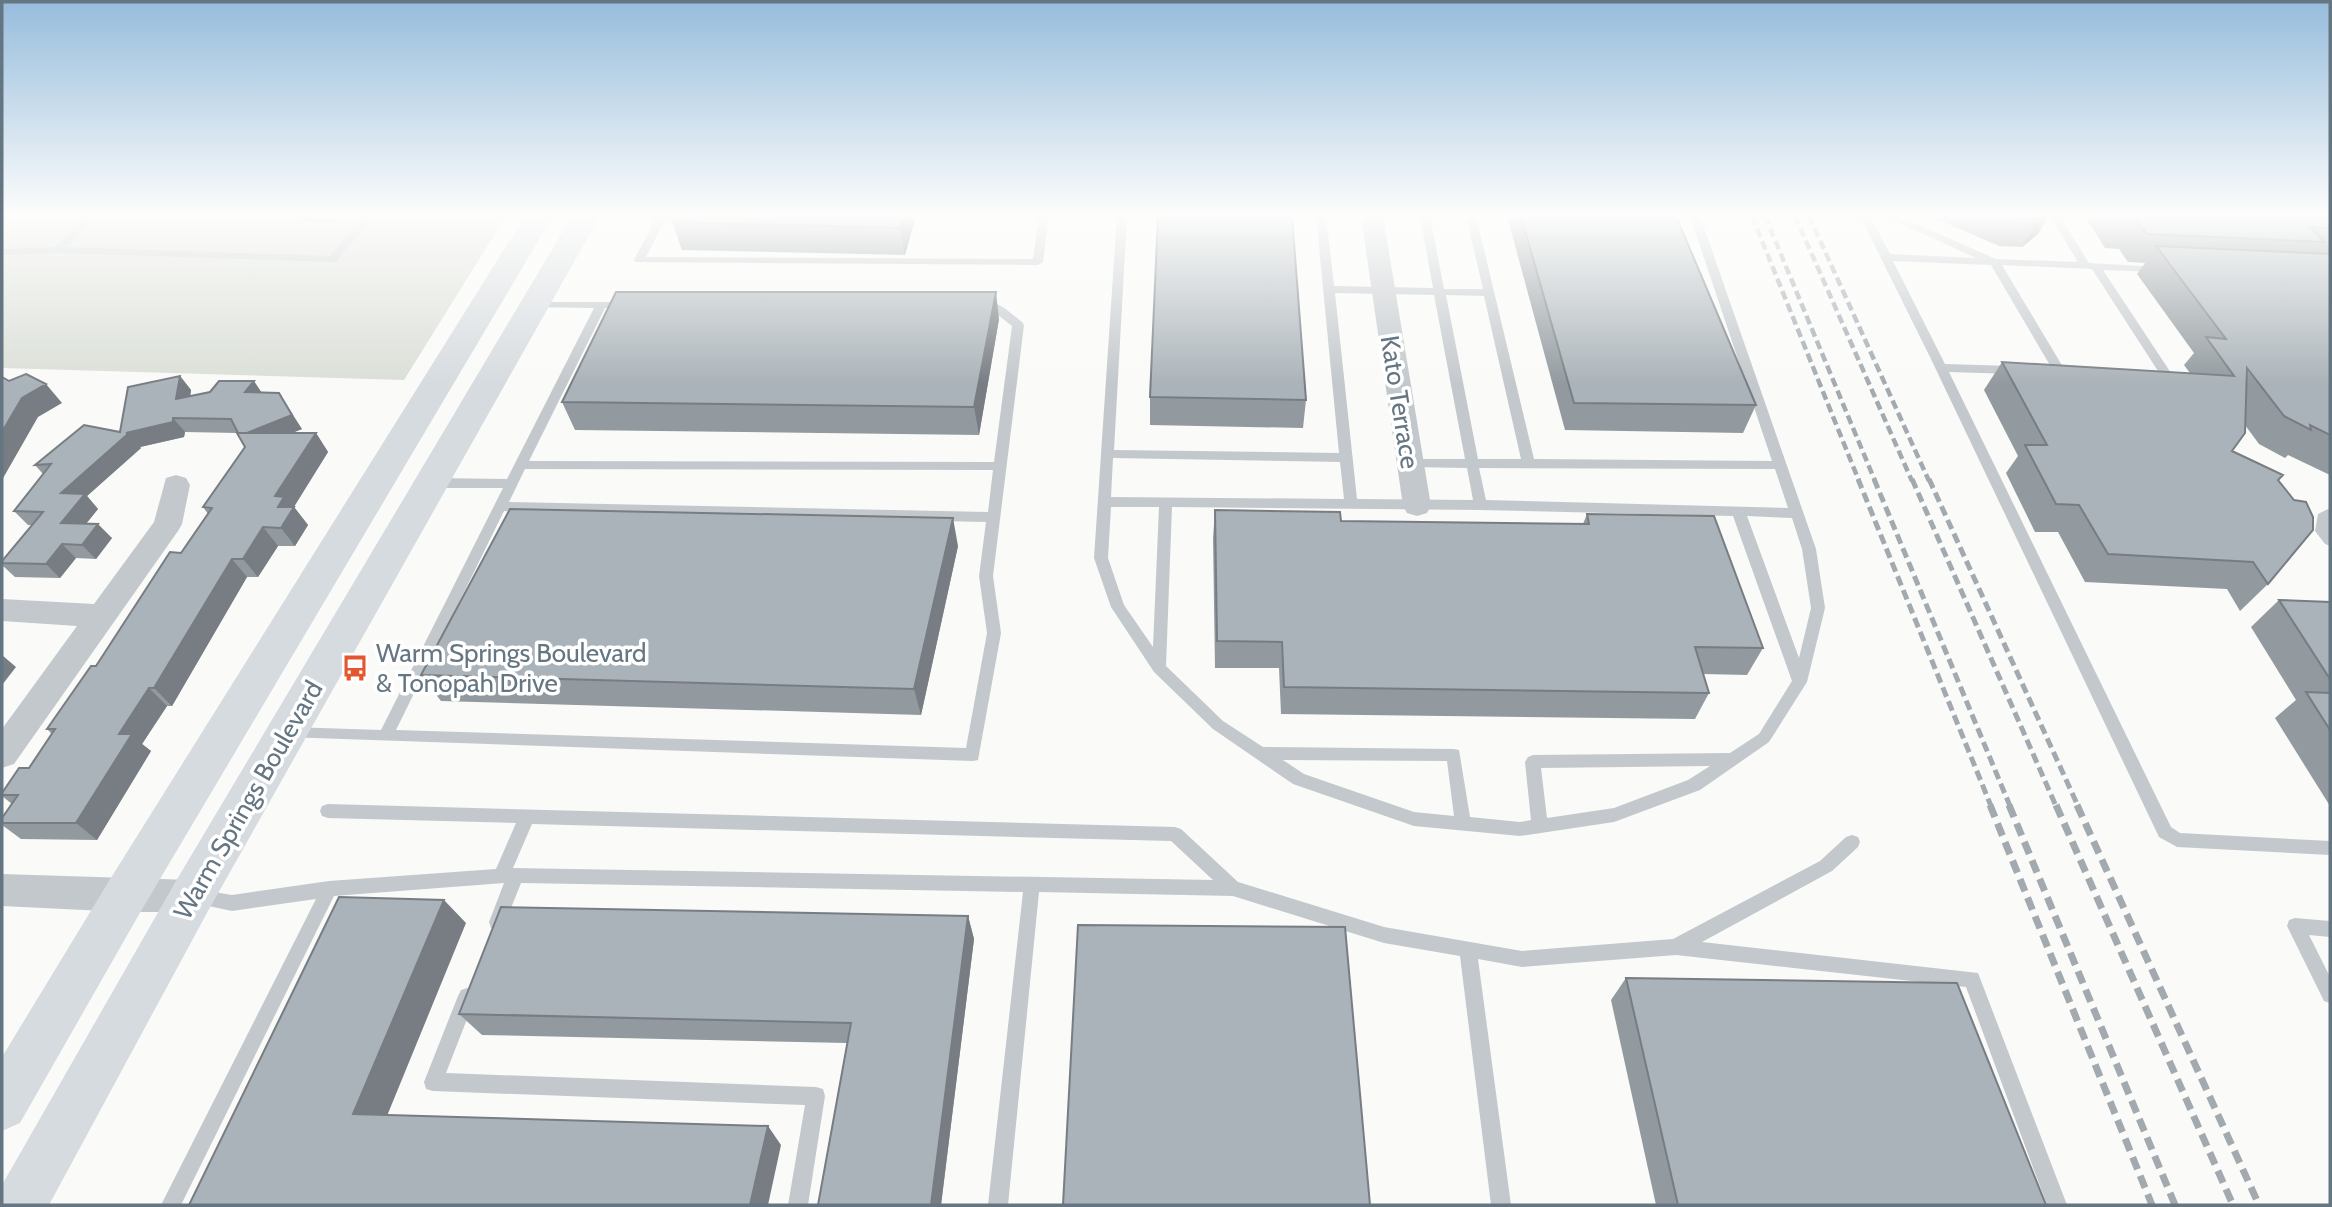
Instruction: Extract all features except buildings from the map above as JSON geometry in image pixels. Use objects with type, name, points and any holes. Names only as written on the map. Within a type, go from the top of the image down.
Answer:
[{"type":"main road","name":"Warm Springs Boulevard","points":[[2,1105],[125,896],[505,272]]},
{"type":"main road","name":"Warm Springs Boulevard","points":[[20,1205],[192,896],[553,272]]},
{"type":"street","name":"Kato Terrace","points":[[1380,272],[1417,506]]},
{"type":"street","points":[[2,754],[168,524],[176,485]]},
{"type":"street","points":[[2,610],[102,616]]},
{"type":"street","points":[[2,890],[125,896],[192,896]]},
{"type":"lane","points":[[1119,272],[1101,558],[1118,607],[1159,668],[1218,725],[1299,779],[1414,819],[1520,829],[1614,815],[1694,785],[1764,738],[1800,682],[1818,608],[1809,549],[1714,272]]},
{"type":"lane","points":[[1327,272],[1352,505]]},
{"type":"lane","points":[[1435,272],[1479,505]]},
{"type":"lane","points":[[1483,272],[1529,464]]},
{"type":"lane","points":[[1893,272],[2165,832],[2177,840],[2330,848]]},
{"type":"lane","points":[[2000,272],[2053,372],[2073,372]]},
{"type":"lane","points":[[2095,272],[2167,376],[2141,375]]},
{"type":"lane","points":[[1329,289],[1487,293]]},
{"type":"lane","points":[[534,305],[643,305]]},
{"type":"lane","points":[[385,736],[601,305]]},
{"type":"lane","points":[[286,733],[973,755],[994,633],[986,576],[1018,325],[992,305],[964,305]]},
{"type":"lane","points":[[1941,368],[2021,370]]},
{"type":"lane","points":[[1108,454],[1347,458]]},
{"type":"lane","points":[[1409,463],[1780,465]]},
{"type":"lane","points":[[520,465],[1000,466]]},
{"type":"lane","points":[[431,483],[511,484]]},
{"type":"lane","points":[[1105,502],[1479,505],[1797,513]]},
{"type":"lane","points":[[1159,668],[1166,502]]},
{"type":"lane","points":[[500,506],[993,517]]},
{"type":"lane","points":[[1738,511],[1800,682]]},
{"type":"lane","points":[[2330,513],[2323,517],[2322,531],[2330,541]]},
{"type":"lane","points":[[1259,753],[1454,755],[1463,823]]},
{"type":"lane","points":[[1541,825],[1533,762],[1732,759]]},
{"type":"lane","points":[[328,811],[1175,834],[1233,888]]},
{"type":"lane","points":[[490,940],[527,816]]},
{"type":"lane","points":[[1675,947],[1826,866],[1852,842]]},
{"type":"lane","points":[[192,896],[232,904],[329,889],[509,875],[1233,888],[1384,935],[1522,959],[1675,947],[1972,979],[2057,1205]]},
{"type":"lane","points":[[998,1205],[1032,884]]},
{"type":"lane","points":[[171,1205],[329,889]]},
{"type":"lane","points":[[2330,929],[2295,926],[2330,995]]},
{"type":"lane","points":[[1468,949],[1501,1205]]},
{"type":"lane","points":[[474,978],[433,1082],[816,1096],[798,1205]]},
{"type":"shaded area","points":[[2,272],[471,272],[404,380],[2,368]]},
{"type":"railway","points":[[1775,272],[1859,481]]},
{"type":"railway","points":[[1788,272],[1875,481]]},
{"type":"railway","points":[[1820,272],[1912,481]]},
{"type":"railway","points":[[1835,272],[1929,481]]},
{"type":"railway","points":[[1858,479],[1991,806]]},
{"type":"railway","points":[[1874,479],[2010,806]]},
{"type":"railway","points":[[1912,479],[2056,806]]},
{"type":"railway","points":[[1929,479],[2078,806]]},
{"type":"railway","points":[[1990,805],[2152,1205]]},
{"type":"railway","points":[[2009,805],[2175,1205]]},
{"type":"railway","points":[[2056,805],[2233,1205]]},
{"type":"railway","points":[[2077,805],[2259,1205]]},
{"type":"place","name":"Warm Springs Boulevard & Tonopah Drive","points":[[355,668]]}]
